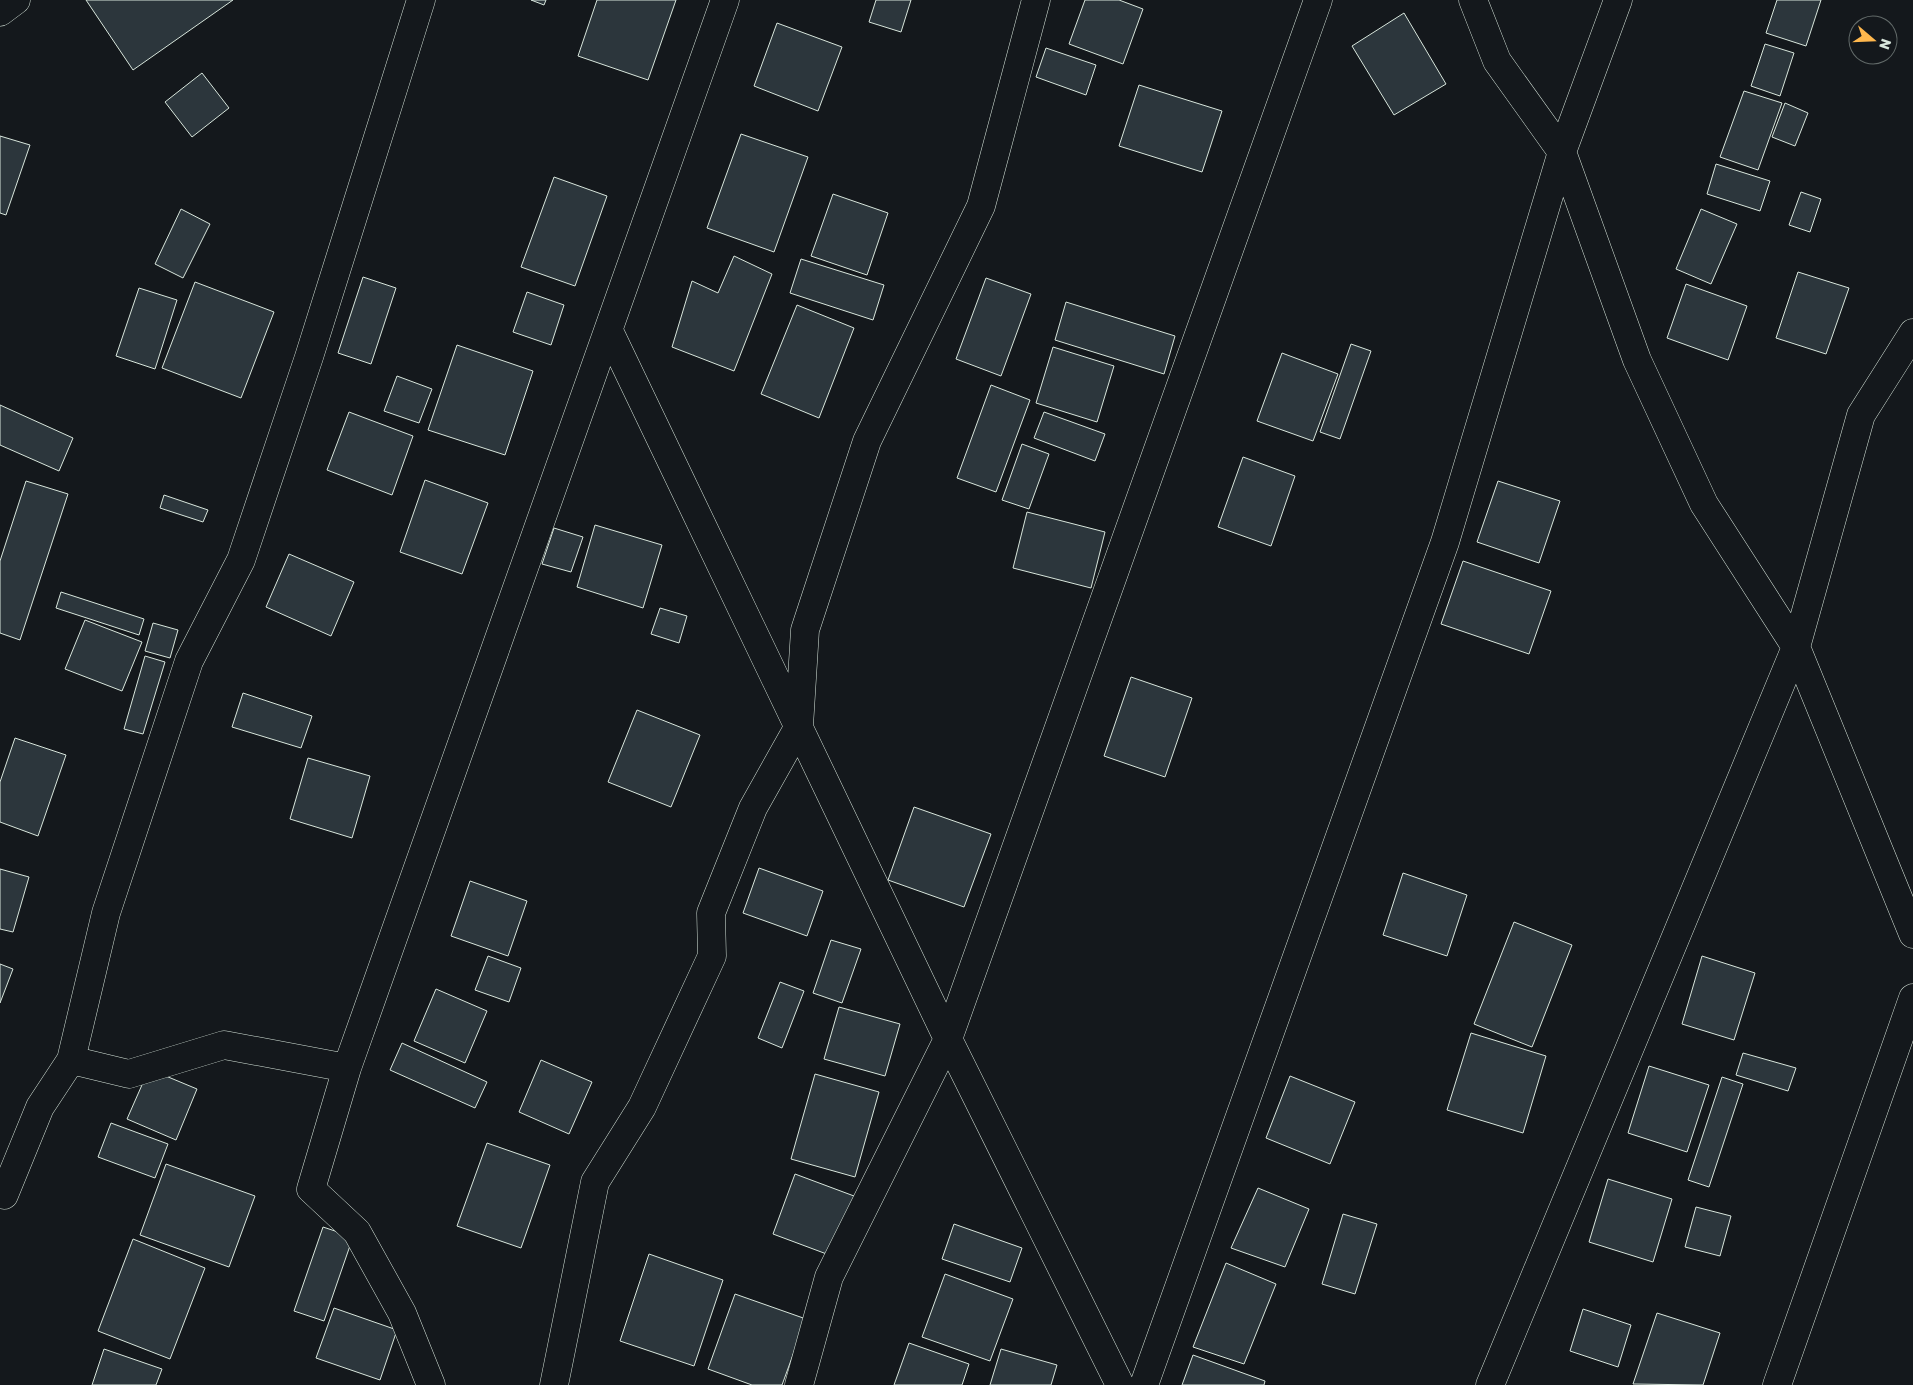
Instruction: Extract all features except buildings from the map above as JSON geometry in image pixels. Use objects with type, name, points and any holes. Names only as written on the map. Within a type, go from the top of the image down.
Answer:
[{"type":"street","points":[[0,12],[16,0]]},
{"type":"street","points":[[0,1194],[4,1195],[40,1107],[71,1060],[106,913],[186,670],[240,560],[309,357],[421,0]]},
{"type":"street","points":[[431,1385],[402,1313],[357,1232],[311,1189],[347,1068],[725,0]]},
{"type":"street","points":[[554,1385],[595,1182],[642,1107],[712,956],[711,913],[753,808],[799,726],[805,630],[867,441],[981,206],[1036,0]]},
{"type":"street","points":[[800,1385],[829,1277],[948,1039],[1318,0]]},
{"type":"street","points":[[1473,0],[1497,61],[1562,152],[1637,360],[1704,504],[1796,647],[1913,934]]},
{"type":"street","points":[[1144,1385],[1444,542],[1562,152],[1618,0]]},
{"type":"street","points":[[609,331],[948,1039],[1120,1385]]},
{"type":"street","points":[[1490,1385],[1796,647],[1861,415],[1913,333]]},
{"type":"street","points":[[1777,1385],[1913,998]]},
{"type":"street","points":[[71,1060],[129,1074],[224,1045],[347,1068]]}]
